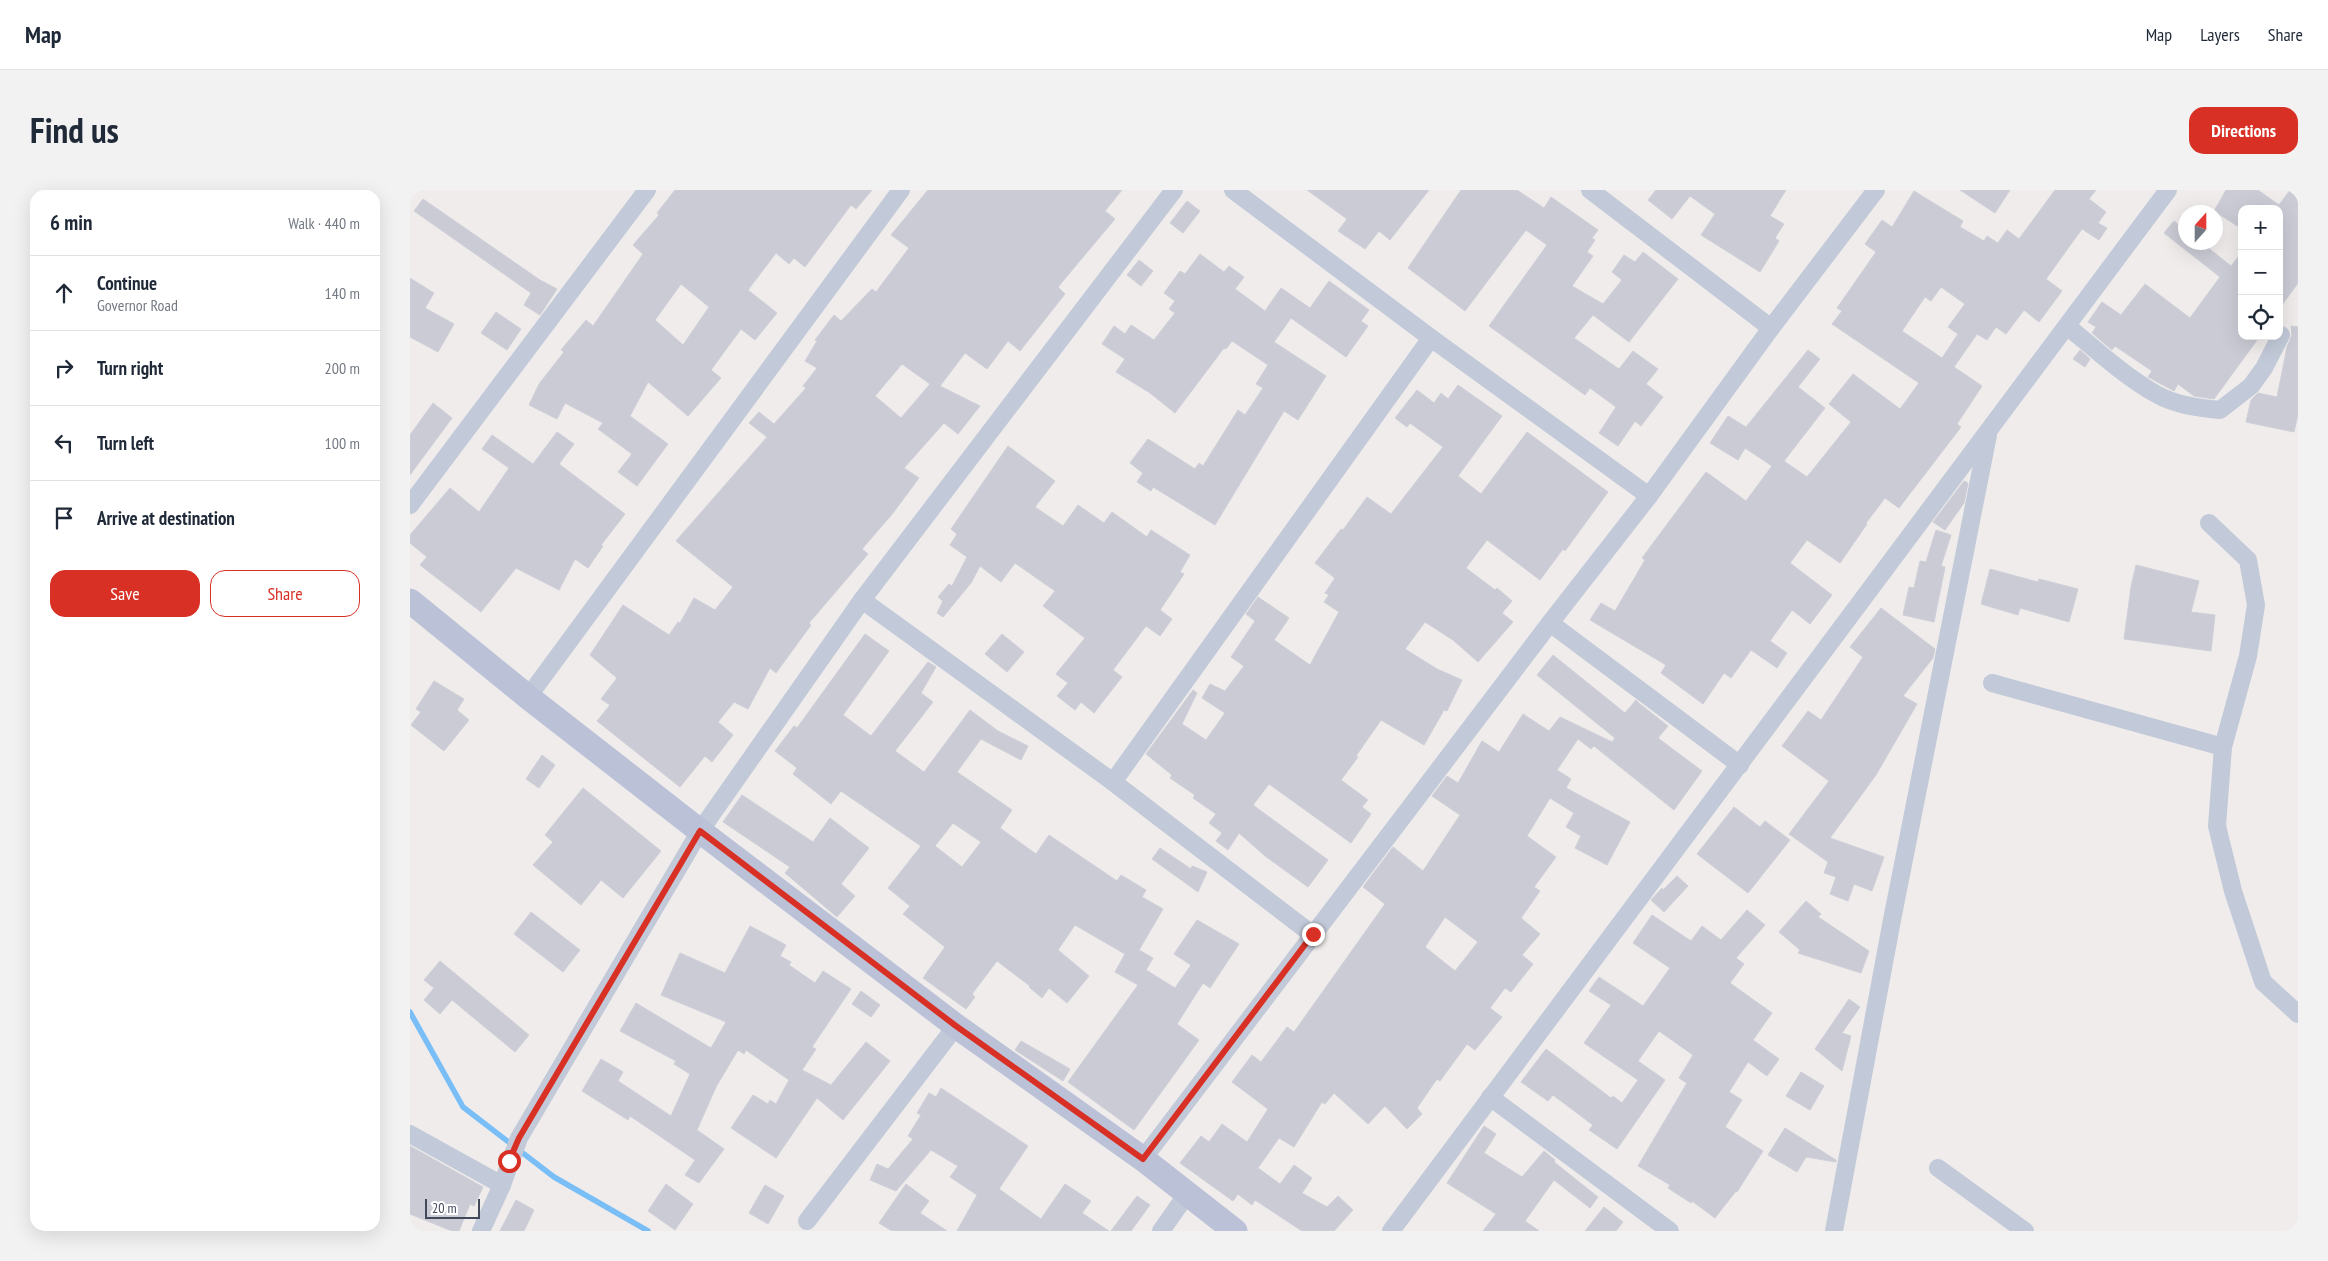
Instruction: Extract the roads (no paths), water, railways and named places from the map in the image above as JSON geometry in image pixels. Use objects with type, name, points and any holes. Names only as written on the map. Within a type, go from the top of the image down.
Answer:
[{"type":"street","points":[[410,505],[647,190]]},
{"type":"street","points":[[528,697],[901,190]]},
{"type":"street","points":[[481,1231],[502,1185],[509,1161],[519,1138],[700,831],[862,600],[1174,190]]},
{"type":"street","points":[[1233,190],[1431,338],[1649,496]]},
{"type":"street","points":[[1590,190],[1771,328]]},
{"type":"street","points":[[1143,1159],[1550,623],[1649,496],[1771,328],[1876,190]]},
{"type":"street","points":[[1390,1231],[2168,190]]},
{"type":"street","points":[[2067,326],[2116,367],[2157,395],[2196,408],[2220,410],[2251,386],[2264,368],[2278,340]]},
{"type":"street","points":[[1113,782],[1431,338]]},
{"type":"street","points":[[1834,1231],[1892,920],[1989,430]]},
{"type":"street","points":[[2209,523],[2248,560],[2256,605],[2248,656],[2223,747],[2217,826],[2232,891],[2263,982],[2298,1014]]},
{"type":"street","points":[[862,600],[1113,782],[1313,934]]},
{"type":"street","points":[[410,602],[700,831],[956,1026],[1143,1159],[1235,1231]]},
{"type":"street","points":[[1550,623],[1740,765]]},
{"type":"street","points":[[1992,683],[2223,747]]},
{"type":"street","points":[[807,1221],[956,1026]]},
{"type":"street","points":[[1490,1097],[1670,1231]]},
{"type":"street","points":[[410,1134],[502,1185]]},
{"type":"street","points":[[1938,1168],[2025,1231]]},
{"type":"street","points":[[1161,1231],[1187,1194]]},
{"type":"waterway","points":[[410,1012],[463,1107],[554,1177],[648,1231]]}]
